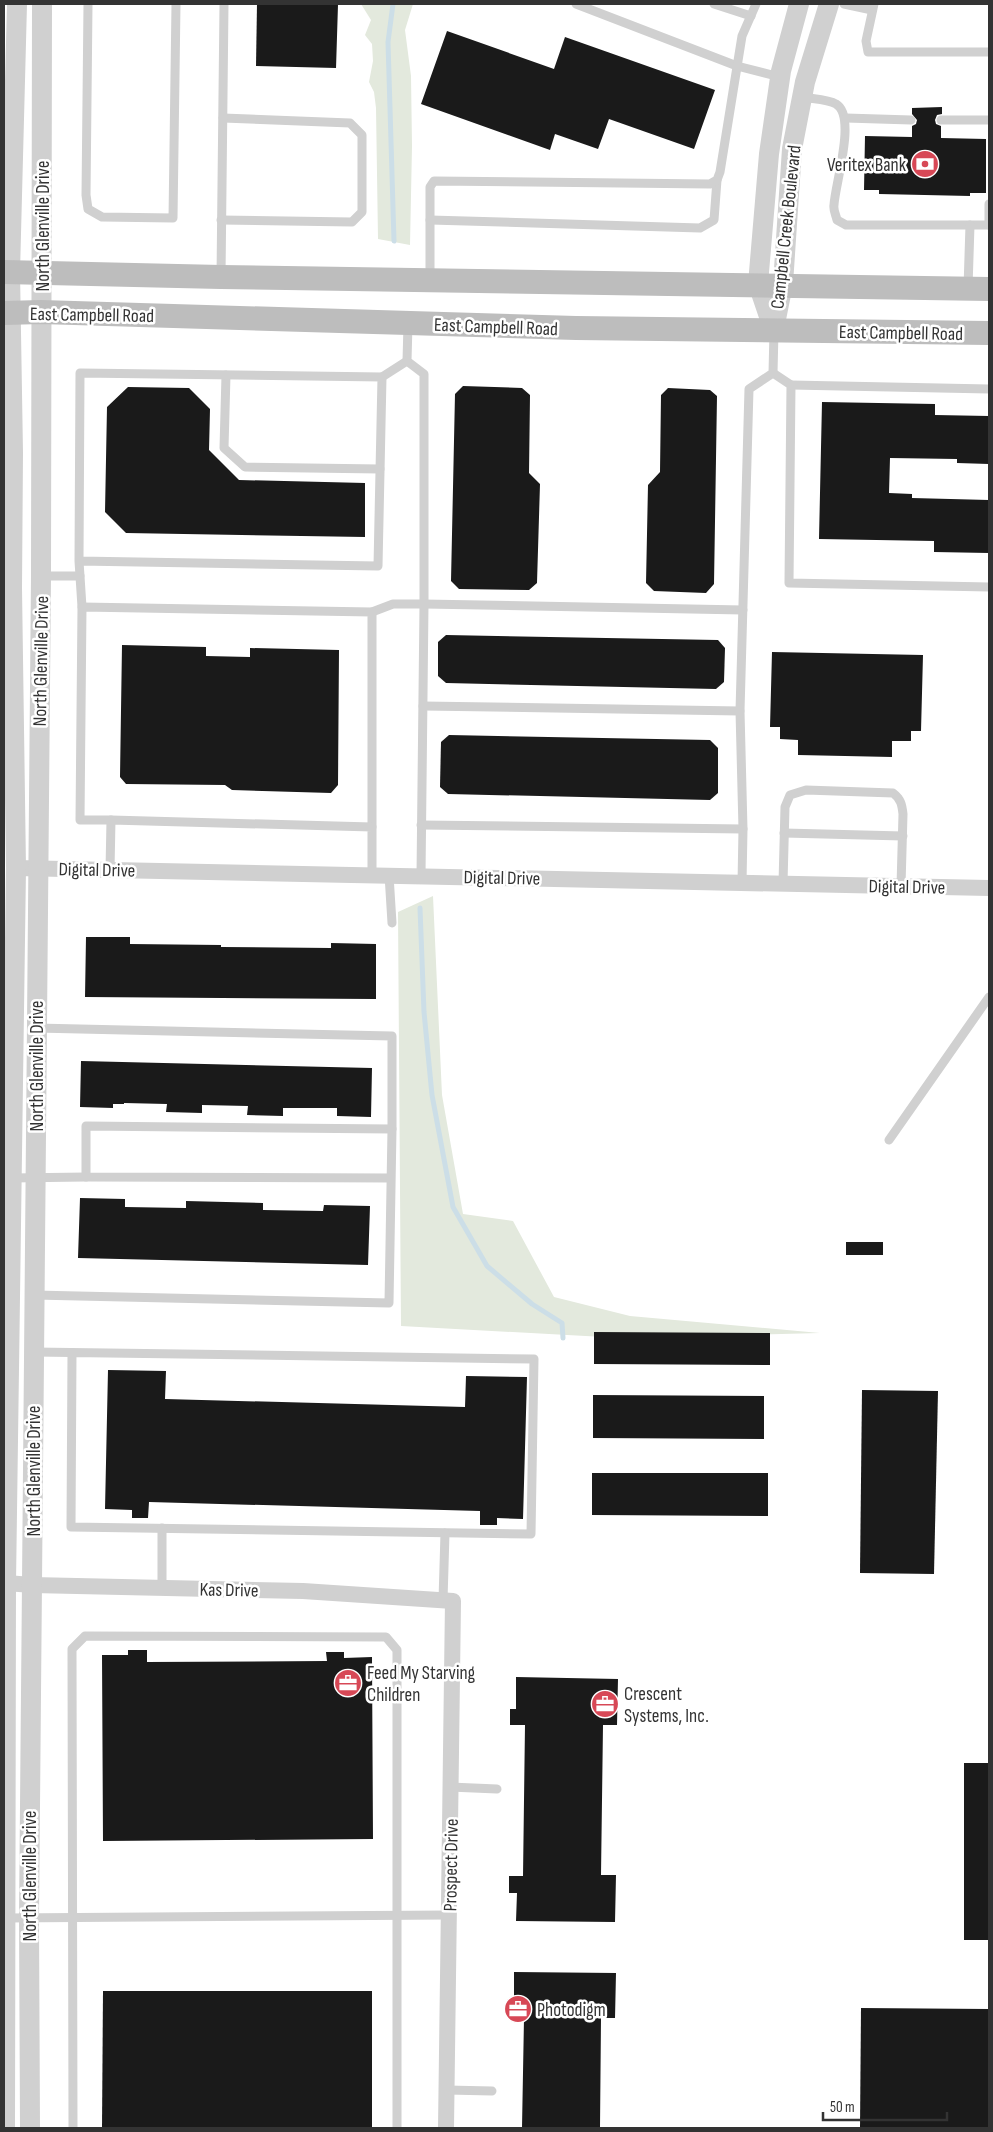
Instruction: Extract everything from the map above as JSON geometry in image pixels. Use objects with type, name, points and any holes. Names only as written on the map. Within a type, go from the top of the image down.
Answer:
[{"type":"main road","name":"East Campbell Road","points":[[7,272],[221,277],[783,284],[979,289]]},
{"type":"main road","name":"East Campbell Road","points":[[7,313],[41,312],[408,324],[989,334]]},
{"type":"street","name":"North Glenville Drive","points":[[4,2128],[7,1206],[11,1178],[7,272],[8,155],[17,4]]},
{"type":"street","name":"North Glenville Drive","points":[[30,2128],[29,1918],[41,576],[42,4]]},
{"type":"street","name":"Campbell Creek Boulevard","points":[[774,331],[758,284],[769,154],[780,77],[798,4]]},
{"type":"street","name":"Campbell Creek Boulevard","points":[[774,331],[783,284],[792,149],[802,97],[829,4]]},
{"type":"street","points":[[8,588],[41,576]]},
{"type":"street","name":"Digital Drive","points":[[10,868],[989,888]]},
{"type":"street","points":[[7,1206],[35,1205]]},
{"type":"street","name":"Kas Drive","points":[[6,1583],[303,1591],[448,1601]]},
{"type":"street","name":"Prospect Drive","points":[[446,2128],[450,1787],[448,1601]]},
{"type":"lane","points":[[88,4],[86,195],[88,209],[102,217],[173,218],[176,4]]},
{"type":"lane","points":[[221,277],[224,4]]},
{"type":"lane","points":[[576,4],[737,66],[780,77]]},
{"type":"lane","points":[[714,4],[751,16]]},
{"type":"lane","points":[[430,220],[700,228],[714,220],[717,180],[720,172],[742,36],[756,4]]},
{"type":"lane","points":[[844,4],[873,7],[866,41],[868,52],[989,52]]},
{"type":"lane","points":[[802,97],[835,103],[842,109],[846,118],[833,207],[837,220],[846,225],[989,225],[989,204]]},
{"type":"lane","points":[[221,220],[352,222],[362,212],[362,135],[350,123],[222,118]]},
{"type":"lane","points":[[846,118],[912,120]]},
{"type":"lane","points":[[942,120],[989,120]]},
{"type":"lane","points":[[430,280],[430,186],[434,181],[710,184],[717,180]]},
{"type":"lane","points":[[970,225],[979,289]]},
{"type":"lane","points":[[407,361],[408,324]]},
{"type":"lane","points":[[773,373],[774,331]]},
{"type":"lane","points":[[372,827],[80,820],[82,607],[79,561],[80,373],[382,377],[407,361]]},
{"type":"lane","points":[[407,361],[424,374],[421,876]]},
{"type":"lane","points":[[773,373],[791,385],[989,389]]},
{"type":"lane","points":[[742,882],[744,829],[740,711],[749,389],[773,373]]},
{"type":"lane","points":[[226,375],[224,448],[245,467],[380,469]]},
{"type":"lane","points":[[79,561],[378,566],[382,377]]},
{"type":"lane","points":[[791,385],[789,582],[989,587]]},
{"type":"lane","points":[[41,576],[80,576]]},
{"type":"lane","points":[[82,607],[372,612],[393,604],[424,604],[744,610]]},
{"type":"lane","points":[[372,612],[372,827],[392,923]]},
{"type":"lane","points":[[423,706],[740,711]]},
{"type":"lane","points":[[783,883],[787,800],[790,795],[806,790],[893,793],[898,797],[902,804],[901,886]]},
{"type":"lane","points":[[110,870],[111,820]]},
{"type":"lane","points":[[422,825],[744,829]]},
{"type":"lane","points":[[784,833],[902,836]]},
{"type":"lane","points":[[889,1140],[989,998]]},
{"type":"lane","points":[[34,1296],[389,1303],[392,1129],[392,1036],[36,1028]]},
{"type":"lane","points":[[86,1177],[86,1126],[392,1129]]},
{"type":"lane","points":[[11,1178],[391,1178]]},
{"type":"lane","points":[[34,1352],[534,1359],[531,1534],[71,1526],[72,1353]]},
{"type":"lane","points":[[162,1528],[162,1588]]},
{"type":"lane","points":[[445,1533],[448,1601]]},
{"type":"lane","points":[[73,2128],[72,1649],[85,1636],[386,1637],[396,1650],[397,2128]]},
{"type":"lane","points":[[450,1787],[497,1789]]},
{"type":"lane","points":[[4,1930],[29,1918],[449,1915]]},
{"type":"lane","points":[[447,2090],[492,2091]]},
{"type":"shaded area","points":[[361,4],[413,4],[405,30],[411,76],[410,245],[378,239],[376,108],[374,92],[369,82],[373,61],[372,44],[365,35],[371,20]]},
{"type":"shaded area","points":[[433,896],[442,1095],[463,1214],[513,1221],[554,1297],[630,1316],[820,1333],[622,1338],[401,1326],[398,912]]},
{"type":"building","points":[[257,4],[338,4],[336,68],[256,66]]},
{"type":"building","points":[[447,31],[554,69],[565,37],[715,90],[694,149],[609,119],[598,149],[555,134],[550,150],[421,104]]},
{"type":"building","name":"Veritex Bank","points":[[942,107],[942,114],[937,115],[935,120],[936,124],[941,126],[941,138],[986,139],[986,193],[970,193],[970,196],[879,194],[879,190],[864,190],[865,136],[912,137],[912,126],[916,124],[917,120],[912,114],[912,108]]},
{"type":"building","points":[[463,386],[522,388],[530,395],[529,473],[540,484],[537,583],[529,590],[459,589],[451,581],[455,394]]},
{"type":"building","points":[[128,387],[189,388],[210,409],[209,450],[239,480],[365,483],[365,537],[126,533],[105,512],[107,407]]},
{"type":"building","points":[[668,388],[710,390],[717,396],[714,584],[706,593],[654,591],[646,583],[648,485],[660,472],[661,395]]},
{"type":"building","points":[[822,402],[935,404],[935,415],[989,416],[989,464],[957,463],[957,459],[890,458],[889,493],[912,494],[912,498],[989,500],[989,553],[934,552],[934,541],[819,539]]},
{"type":"building","points":[[446,635],[718,640],[725,648],[724,682],[716,689],[446,683],[438,676],[438,642]]},
{"type":"building","points":[[122,645],[206,647],[206,656],[250,657],[250,648],[339,650],[338,785],[331,793],[232,790],[225,785],[126,784],[120,777]]},
{"type":"building","points":[[772,652],[923,655],[921,731],[911,731],[911,741],[892,741],[892,757],[798,755],[798,740],[780,739],[780,727],[770,727]]},
{"type":"building","points":[[449,735],[710,740],[718,748],[718,793],[710,800],[448,794],[440,787],[441,742]]},
{"type":"building","points":[[86,937],[130,937],[130,944],[221,945],[221,947],[331,948],[331,943],[376,944],[376,999],[85,997]]},
{"type":"building","points":[[81,1061],[372,1068],[371,1117],[337,1116],[337,1108],[283,1108],[283,1116],[247,1115],[248,1106],[202,1105],[202,1113],[166,1112],[167,1104],[124,1103],[113,1104],[113,1108],[80,1107]]},
{"type":"building","points":[[80,1198],[125,1199],[125,1207],[186,1208],[186,1201],[263,1203],[263,1210],[323,1211],[324,1205],[370,1206],[368,1265],[78,1258]]},
{"type":"building","points":[[846,1242],[883,1242],[883,1255],[846,1255]]},
{"type":"building","points":[[594,1332],[770,1333],[770,1365],[594,1364]]},
{"type":"building","points":[[108,1370],[166,1371],[165,1399],[465,1407],[466,1376],[527,1377],[523,1519],[497,1518],[497,1525],[480,1525],[480,1511],[149,1502],[148,1518],[132,1518],[132,1510],[105,1509]]},
{"type":"building","points":[[862,1390],[938,1391],[934,1574],[860,1573]]},
{"type":"building","points":[[593,1395],[764,1396],[764,1439],[593,1438]]},
{"type":"building","points":[[592,1473],[768,1473],[768,1516],[592,1515]]},
{"type":"building","points":[[128,1650],[147,1650],[147,1662],[327,1661],[326,1652],[344,1652],[344,1658],[372,1657],[373,1839],[103,1841],[102,1655],[128,1655]]},
{"type":"building","points":[[516,1677],[618,1679],[617,1725],[603,1725],[601,1875],[616,1875],[615,1922],[516,1921],[517,1893],[509,1893],[509,1876],[523,1876],[525,1725],[510,1725],[510,1709],[516,1709]]},
{"type":"building","points":[[964,1763],[989,1763],[989,1940],[964,1940]]},
{"type":"building","points":[[514,1972],[616,1973],[615,2018],[601,2018],[600,2128],[522,2128],[524,2018],[509,2018],[509,2001],[514,2001]]},
{"type":"building","points":[[103,1991],[372,1991],[372,2128],[102,2128]]},
{"type":"building","points":[[861,2008],[989,2009],[989,2128],[860,2128]]},
{"type":"waterway","points":[[393,4],[388,42],[394,241]]},
{"type":"waterway","points":[[420,908],[424,1012],[432,1095],[453,1207],[487,1266],[532,1304],[562,1323],[563,1338]]},
{"type":"place","name":"Veritex Bank","points":[[925,164]]},
{"type":"place","name":"Feed My Starving Children","points":[[348,1683]]},
{"type":"place","name":"Crescent Systems, Inc.","points":[[605,1704]]},
{"type":"place","name":"Photodigm","points":[[518,2009]]}]
